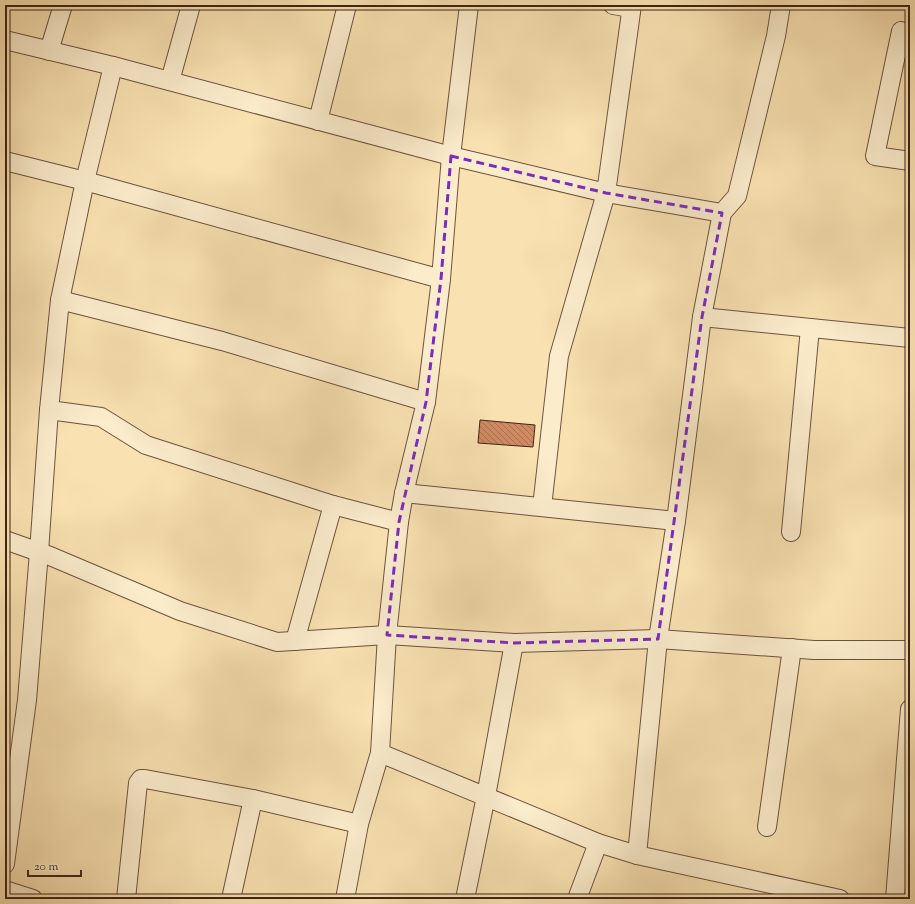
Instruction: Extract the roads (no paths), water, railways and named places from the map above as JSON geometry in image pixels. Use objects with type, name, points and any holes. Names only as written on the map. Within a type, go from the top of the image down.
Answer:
[{"type":"street","points":[[50,51],[63,5]]},
{"type":"street","points":[[170,81],[191,5]]},
{"type":"street","points":[[318,121],[346,5]]},
{"type":"street","points":[[345,899],[360,824],[380,753],[387,635],[399,522],[404,493],[426,402],[441,279],[451,156],[469,5]]},
{"type":"street","points":[[542,507],[559,356],[606,193],[632,7],[613,5]]},
{"type":"street","points":[[637,855],[658,639],[676,521],[702,318],[722,213],[737,196],[776,36],[781,5]]},
{"type":"street","points":[[901,31],[875,156],[910,161]]},
{"type":"street","points":[[5,40],[113,66],[451,156],[606,193],[722,213]]},
{"type":"street","points":[[5,864],[27,700],[49,410],[60,300],[85,181],[113,66]]},
{"type":"street","points":[[5,161],[85,181],[441,279]]},
{"type":"street","points":[[60,300],[222,341],[426,402]]},
{"type":"street","points":[[702,318],[910,338]]},
{"type":"street","points":[[791,532],[810,328]]},
{"type":"street","points":[[49,410],[101,417],[146,445],[333,505],[399,522]]},
{"type":"street","points":[[404,493],[676,521]]},
{"type":"street","points":[[295,641],[333,505]]},
{"type":"street","points":[[5,540],[50,556],[180,611],[277,642],[387,635],[514,643],[658,639],[814,650],[910,650]]},
{"type":"street","points":[[465,899],[486,796],[514,643]]},
{"type":"street","points":[[768,827],[792,648]]},
{"type":"street","points":[[895,899],[910,709]]},
{"type":"street","points":[[380,753],[598,843],[637,855],[840,899]]},
{"type":"street","points":[[126,899],[138,783],[141,779],[253,799],[360,824]]},
{"type":"street","points":[[231,899],[253,799]]},
{"type":"street","points":[[577,899],[598,843]]},
{"type":"street","points":[[5,890],[33,899]]}]
